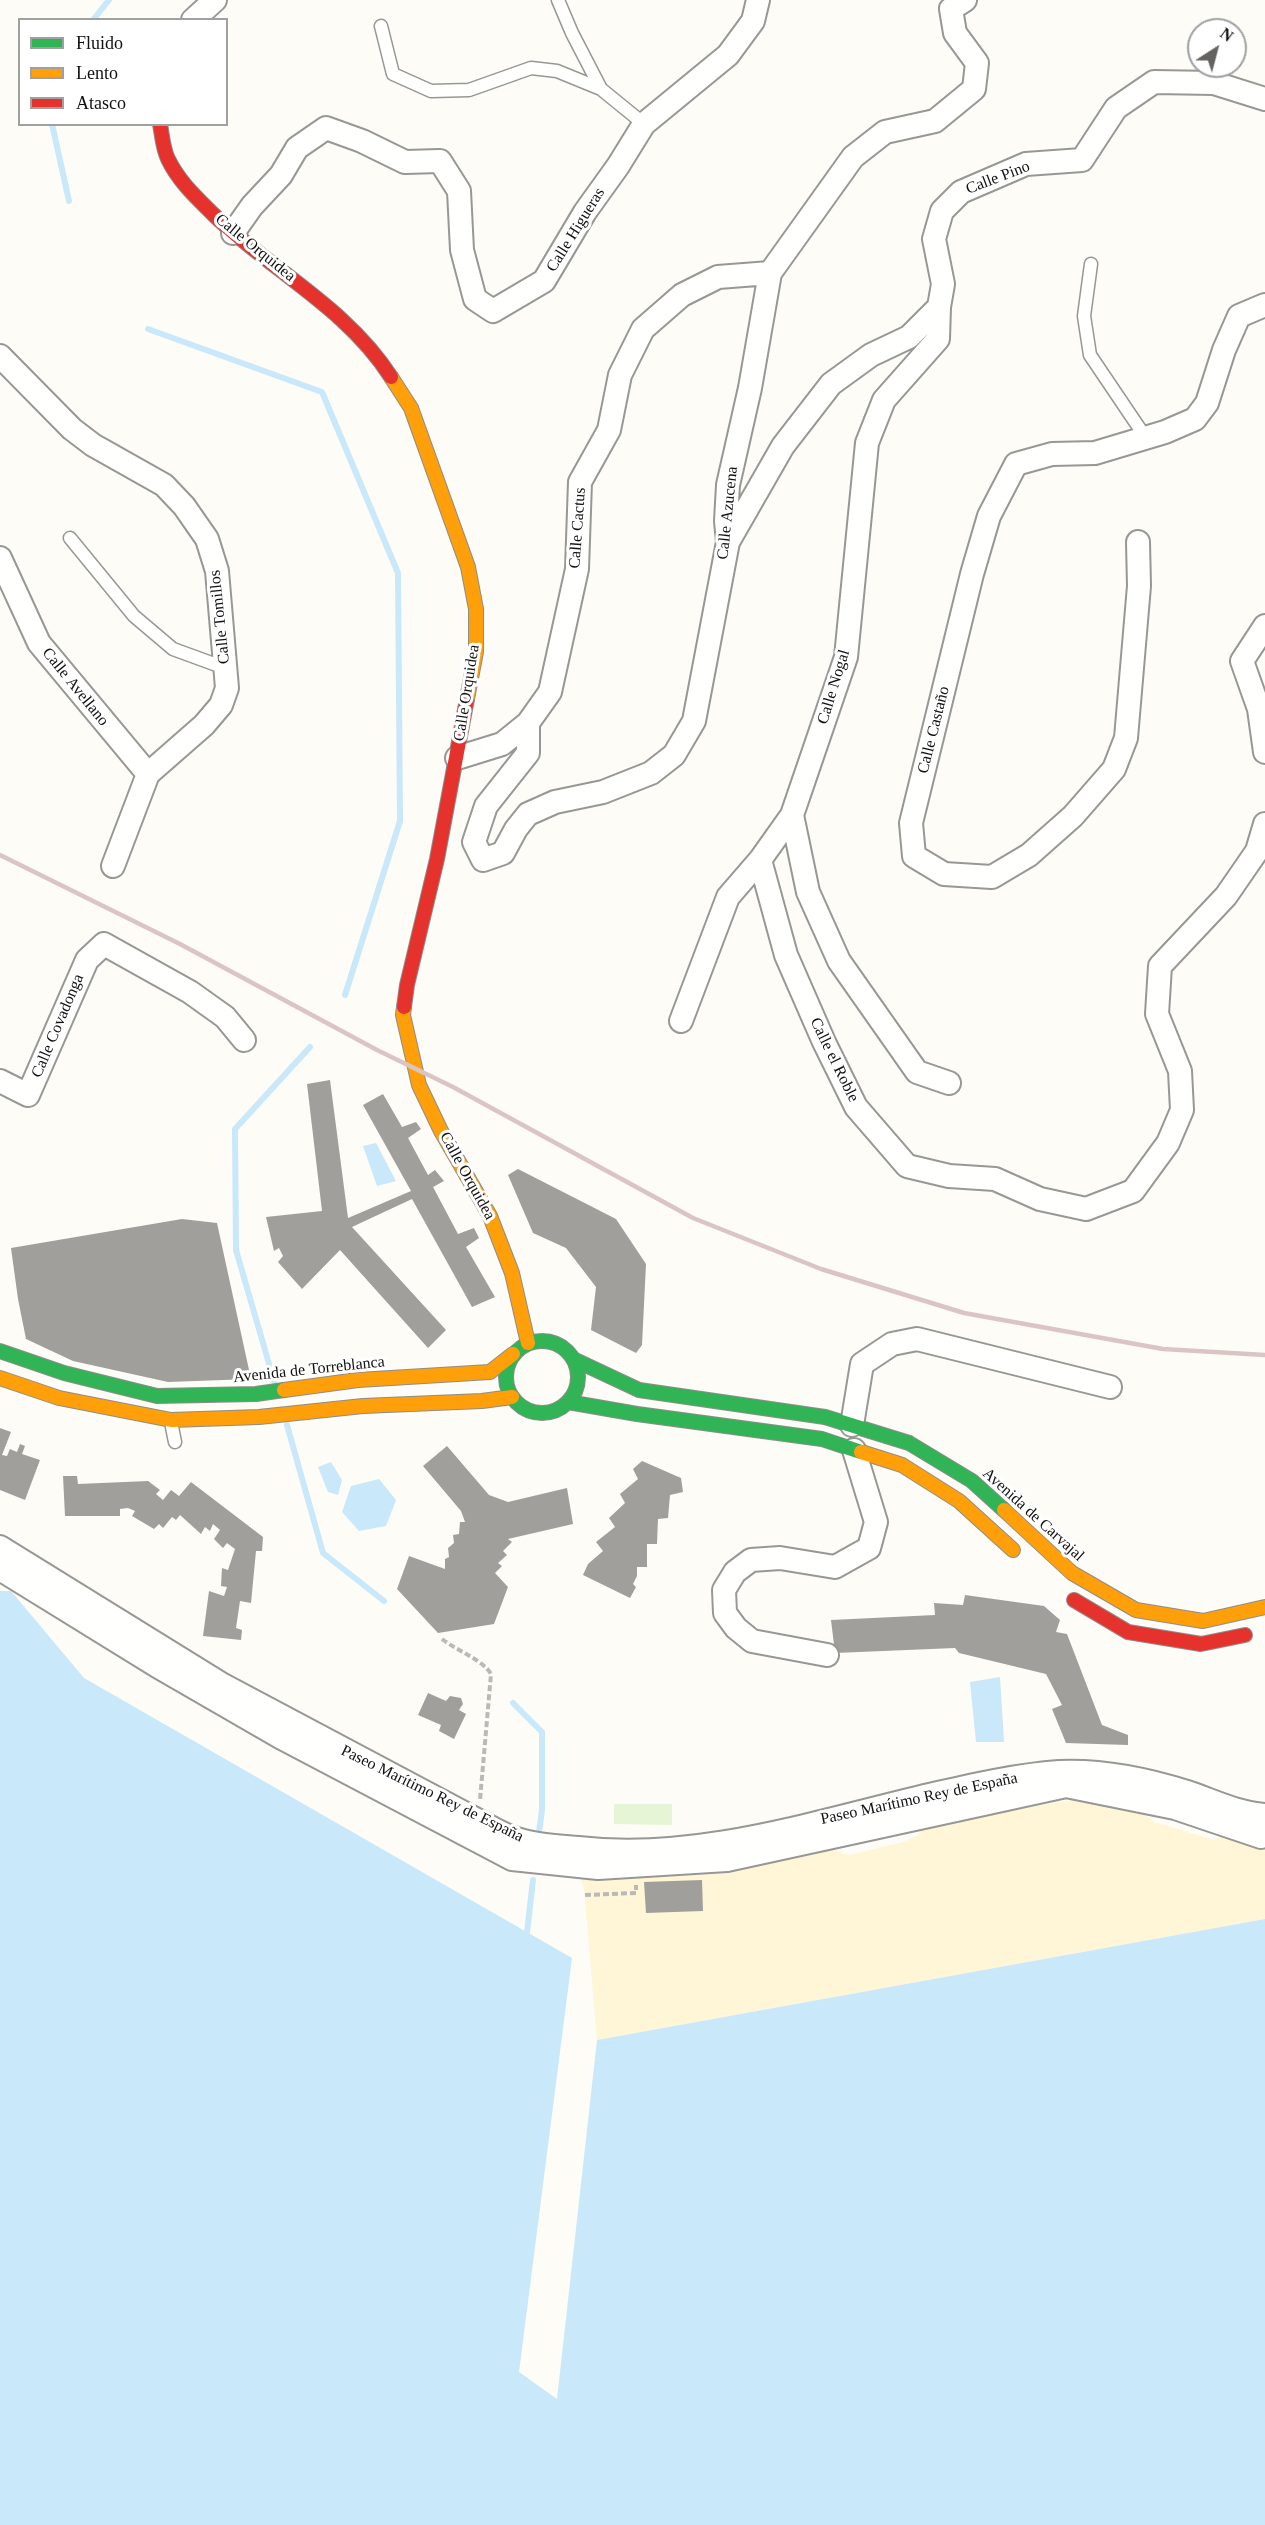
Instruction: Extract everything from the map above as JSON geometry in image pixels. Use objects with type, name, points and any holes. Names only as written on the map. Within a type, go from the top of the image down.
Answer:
[{"type":"main road","name":"Calle Orquidea","points":[[160,126],[167,158],[186,188],[233,233],[337,312],[378,356],[411,408],[468,567],[476,609],[476,652],[437,859],[407,985],[403,1015],[418,1085],[441,1131],[490,1216],[512,1273],[528,1343]]},
{"type":"main road","points":[[549,1341],[559,1345],[573,1359],[577,1370],[578,1382],[575,1392],[568,1402],[550,1412],[539,1413],[519,1405],[507,1386],[508,1364],[513,1354],[528,1343],[549,1341]]},
{"type":"main road","name":"Avenida de Torreblanca","points":[[0,1351],[64,1373],[157,1396],[256,1394],[358,1380],[490,1372],[513,1354]]},
{"type":"main road","name":"Avenida de Carvajal","points":[[573,1359],[639,1390],[825,1417],[909,1443],[972,1481],[1072,1573],[1136,1610],[1203,1622],[1265,1607]]},
{"type":"main road","points":[[0,1378],[59,1398],[171,1420],[259,1417],[363,1406],[482,1401],[512,1397]]},
{"type":"main road","points":[[568,1402],[637,1414],[822,1439],[902,1465],[959,1501],[1024,1560]]},
{"type":"main road","points":[[1057,1590],[1128,1632],[1201,1644],[1254,1633]]},
{"type":"street","points":[[195,18],[215,0]]},
{"type":"street","name":"Calle Higueras","points":[[233,233],[252,206],[281,175],[297,148],[326,128],[362,141],[405,162],[440,161],[459,191],[462,250],[475,299],[493,311],[544,281],[585,212],[644,124],[728,55],[753,21],[758,0]]},
{"type":"street","name":"Calle Azucena","points":[[528,723],[528,753],[486,806],[474,842],[483,860],[503,853],[516,829],[528,814],[555,802],[603,792],[651,772],[674,754],[694,721],[728,542],[726,521],[728,485],[750,388],[770,273],[853,157],[885,132],[935,121],[974,89],[977,63],[955,33],[951,9],[965,0]]},
{"type":"street","name":"Calle Pino","points":[[939,307],[943,284],[934,239],[942,211],[961,192],[1026,164],[1082,160],[1116,108],[1154,82],[1214,83],[1265,99]]},
{"type":"street","name":"Calle Cactus","points":[[457,758],[502,744],[528,723],[550,692],[577,569],[580,482],[609,430],[620,375],[643,329],[682,295],[718,277],[770,273]]},
{"type":"street","name":"Calle Castaño","points":[[1138,542],[1139,586],[1126,738],[1114,769],[1073,816],[1029,855],[992,877],[944,874],[914,856],[911,823],[972,574],[989,516],[1016,464],[1052,454],[1095,453],[1166,432],[1195,420],[1207,403],[1224,350],[1239,316],[1265,305]]},
{"type":"street","points":[[728,542],[783,446],[831,384],[871,355],[909,337],[939,307]]},
{"type":"street","name":"Calle Nogal","points":[[681,1021],[728,897],[760,860],[792,815],[846,657],[867,443],[884,400],[938,339],[939,307]]},
{"type":"street","name":"Calle Tomillos","points":[[0,356],[72,429],[93,445],[164,485],[184,506],[207,539],[217,571],[227,688],[221,705],[204,725],[148,774],[113,866]]},
{"type":"street","name":"Calle Avellano","points":[[0,558],[39,643],[148,774]]},
{"type":"street","points":[[1265,626],[1242,661],[1259,709],[1265,752]]},
{"type":"street","points":[[792,815],[808,892],[839,961],[918,1072],[950,1083]]},
{"type":"street","name":"Calle el Roble","points":[[760,860],[786,955],[824,1042],[856,1107],[907,1166],[949,1176],[995,1179],[1040,1199],[1086,1209],[1133,1191],[1168,1143],[1182,1110],[1180,1071],[1157,1014],[1160,966],[1226,896],[1257,851],[1265,824]]},
{"type":"street","name":"Calle Covadonga","points":[[0,1081],[28,1095],[87,960],[104,944],[190,992],[225,1017],[244,1040]]},
{"type":"street","points":[[852,1425],[861,1364],[892,1344],[917,1339],[1110,1387]]},
{"type":"street","points":[[827,1655],[752,1641],[736,1628],[726,1613],[724,1590],[735,1572],[751,1560],[780,1557],[836,1567],[869,1548],[876,1522],[854,1450]]},
{"type":"street","name":"Paseo Marítimo Rey de España","points":[[0,1547],[223,1685],[479,1821],[511,1837],[533,1844],[600,1851],[660,1850],[722,1844],[987,1782],[1033,1774],[1077,1771],[1160,1784],[1244,1814],[1265,1815]]},
{"type":"street","points":[[0,1569],[157,1666],[260,1725],[512,1859],[598,1868],[727,1860],[1066,1786],[1175,1808],[1265,1836]]},
{"type":"lane","points":[[558,0],[572,33],[601,88]]},
{"type":"lane","points":[[381,26],[393,74],[431,91],[469,90],[531,68],[557,72],[601,88],[644,124]]},
{"type":"lane","points":[[1090,264],[1084,316],[1090,355],[1146,438]]},
{"type":"lane","points":[[70,538],[134,616],[173,649],[225,668]]},
{"type":"lane","points":[[171,1420],[175,1442]]},
{"type":"path","points":[[442,1639],[455,1650],[486,1665],[491,1674],[479,1821]]},
{"type":"green space","points":[[614,1804],[672,1804],[672,1825],[614,1824]]},
{"type":"sand","points":[[1071,1800],[1133,1806],[1154,1822],[1214,1840],[1223,1836],[1265,1839],[1265,1919],[597,2040],[584,1888],[580,1878],[713,1874],[831,1849],[849,1855],[903,1842],[918,1835],[923,1827]]},
{"type":"water","points":[[376,1143],[396,1181],[377,1186],[363,1146]]},
{"type":"water","points":[[331,1462],[342,1480],[338,1495],[328,1492],[318,1467]]},
{"type":"water","points":[[379,1479],[396,1500],[386,1526],[359,1531],[342,1512],[351,1486]]},
{"type":"water","points":[[0,1591],[11,1591],[84,1678],[572,1958],[519,2372],[557,2399],[597,2040],[1265,1919],[1265,2525],[0,2525]]},
{"type":"water","points":[[1000,1677],[1004,1742],[976,1742],[970,1682]]},
{"type":"building","points":[[330,1080],[348,1218],[411,1191],[363,1105],[383,1094],[402,1127],[416,1122],[421,1129],[408,1138],[428,1175],[435,1170],[444,1181],[433,1187],[458,1234],[474,1228],[479,1238],[466,1247],[495,1297],[472,1307],[412,1199],[352,1227],[446,1330],[428,1348],[340,1250],[302,1289],[278,1262],[283,1256],[279,1248],[274,1251],[266,1217],[322,1211],[307,1084]]},
{"type":"building","points":[[518,1169],[616,1219],[646,1264],[642,1345],[636,1353],[591,1330],[596,1287],[566,1248],[533,1233],[508,1175]]},
{"type":"building","points":[[182,1219],[217,1223],[251,1379],[168,1382],[73,1361],[26,1339],[11,1248]]},
{"type":"building","points":[[0,1428],[11,1432],[2,1455],[7,1456],[10,1449],[17,1452],[20,1444],[25,1446],[22,1454],[40,1460],[25,1500],[0,1490]]},
{"type":"building","points":[[447,1446],[489,1495],[508,1502],[567,1488],[573,1524],[508,1539],[512,1542],[503,1551],[507,1555],[498,1563],[502,1566],[495,1573],[508,1587],[494,1624],[438,1633],[397,1589],[409,1556],[445,1569],[445,1559],[449,1557],[448,1548],[454,1543],[453,1535],[459,1534],[460,1522],[465,1522],[461,1511],[423,1466]]},
{"type":"building","points":[[642,1461],[681,1478],[683,1492],[670,1495],[668,1518],[658,1519],[657,1544],[647,1544],[647,1567],[637,1567],[637,1576],[633,1584],[636,1587],[630,1598],[583,1575],[588,1564],[603,1551],[596,1542],[615,1527],[609,1518],[625,1503],[620,1494],[638,1479],[633,1469]]},
{"type":"building","points":[[63,1476],[77,1476],[78,1484],[148,1481],[160,1490],[156,1494],[163,1500],[171,1490],[179,1496],[191,1482],[263,1537],[262,1551],[256,1551],[251,1603],[240,1601],[236,1628],[242,1630],[241,1640],[203,1636],[209,1591],[224,1596],[227,1587],[221,1586],[222,1568],[228,1570],[235,1549],[227,1543],[223,1548],[214,1539],[220,1530],[213,1524],[210,1531],[205,1527],[201,1534],[180,1515],[176,1520],[172,1517],[163,1528],[159,1524],[154,1529],[132,1516],[135,1511],[128,1508],[120,1509],[120,1516],[65,1516]]},
{"type":"building","points":[[965,1595],[1044,1606],[1060,1620],[1056,1632],[1067,1634],[1102,1725],[1128,1735],[1128,1745],[1066,1743],[1052,1709],[1062,1705],[1046,1674],[959,1653],[955,1648],[835,1653],[831,1620],[935,1615],[934,1603],[963,1605]]},
{"type":"building","points":[[428,1693],[446,1701],[450,1696],[461,1698],[463,1704],[459,1710],[466,1714],[454,1739],[439,1731],[441,1725],[418,1715]]},
{"type":"building","points":[[702,1880],[703,1911],[646,1913],[644,1882]]},
{"type":"waterway","points":[[95,18],[109,0]]},
{"type":"waterway","points":[[52,126],[69,201]]},
{"type":"waterway","points":[[148,329],[322,392],[398,573],[400,821],[345,995]]},
{"type":"waterway","points":[[274,1381],[236,1250],[235,1129],[310,1047]]},
{"type":"waterway","points":[[287,1425],[323,1553],[384,1601]]},
{"type":"waterway","points":[[513,1703],[542,1732],[542,1810],[539,1832]]},
{"type":"waterway","points":[[527,1932],[533,1880]]},
{"type":"railway","points":[[0,855],[180,944],[377,1050],[453,1087],[693,1218],[821,1269],[964,1313],[1163,1349],[1265,1355]]},
{"type":"traffic: fast","points":[[542,1341],[562,1347],[572,1357],[578,1377],[572,1397],[562,1407],[542,1413],[522,1407],[512,1397],[506,1377],[512,1357],[522,1347],[542,1341]]},
{"type":"traffic: fast","points":[[0,1351],[64,1373],[157,1396],[256,1394],[284,1390]]},
{"type":"traffic: fast","points":[[573,1359],[639,1390],[825,1417],[909,1443],[972,1481],[1004,1510]]},
{"type":"traffic: fast","points":[[568,1402],[637,1414],[822,1439],[861,1452]]},
{"type":"traffic: slow","points":[[391,377],[411,408],[468,567],[476,609],[476,652],[467,699]]},
{"type":"traffic: slow","points":[[404,1007],[403,1015],[419,1085],[441,1131],[490,1216],[512,1273],[528,1343]]},
{"type":"traffic: slow","points":[[284,1390],[358,1380],[490,1372],[513,1354]]},
{"type":"traffic: slow","points":[[0,1378],[59,1398],[171,1420],[259,1417],[363,1406],[482,1401],[512,1397]]},
{"type":"traffic: slow","points":[[861,1452],[902,1465],[959,1501],[1013,1550]]},
{"type":"traffic: slow","points":[[1004,1510],[1072,1573],[1136,1610],[1203,1621],[1265,1607]]},
{"type":"traffic: jam","points":[[160,126],[168,159],[177,175],[189,189],[236,235],[308,291],[353,330],[391,377]]},
{"type":"traffic: jam","points":[[404,1007],[407,985],[437,859],[467,699]]},
{"type":"traffic: jam","points":[[1074,1600],[1128,1632],[1201,1644],[1245,1635]]}]
